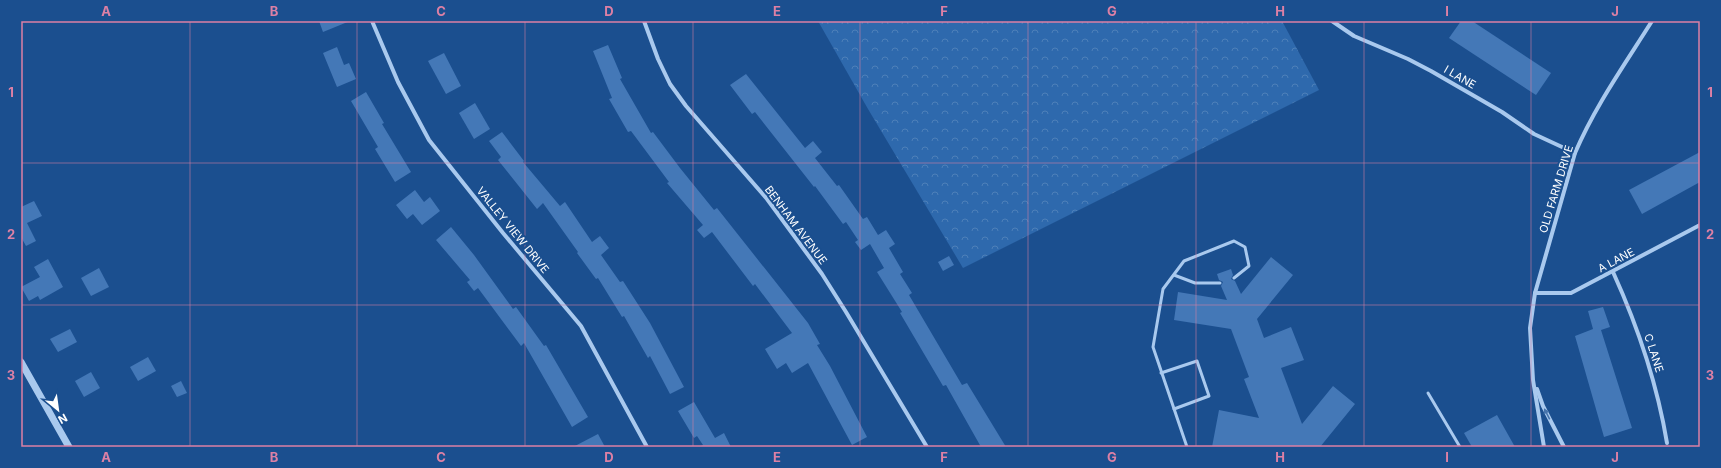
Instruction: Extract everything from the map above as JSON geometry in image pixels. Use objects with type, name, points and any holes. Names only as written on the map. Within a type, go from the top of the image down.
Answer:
[{"type":"street","name":"VALLEY VIEW DRIVE","points":[[372,21],[398,82],[429,140],[503,233],[581,326],[647,447]]},
{"type":"street","name":"BENHAM AVENUE","points":[[644,21],[658,59],[670,84],[686,106],[766,199],[822,274],[927,447]]},
{"type":"street","name":"OLD FARM DRIVE","points":[[1544,447],[1533,380],[1530,328],[1535,293],[1575,153],[1595,111],[1652,21]]},
{"type":"street","name":"I LANE","points":[[1334,22],[1354,36],[1408,59],[1431,71],[1502,112],[1534,134],[1575,153]]},
{"type":"street","name":"A LANE","points":[[1535,293],[1571,293],[1700,225]]},
{"type":"street","name":"C LANE","points":[[1613,272],[1629,306],[1650,367],[1662,411],[1667,443]]},
{"type":"street","points":[[21,362],[69,447]]},
{"type":"street","name":"OLD FARM DRIVE","points":[[1533,380],[1543,406],[1564,447]]},
{"type":"lane","points":[[1187,447],[1153,347],[1163,289],[1184,261],[1234,241],[1245,247],[1249,266],[1234,278]]},
{"type":"lane","points":[[1174,275],[1195,283],[1220,283]]},
{"type":"lane","points":[[1161,373],[1197,361],[1209,396],[1174,410]]},
{"type":"lane","points":[[1428,393],[1460,447]]},
{"type":"green space","points":[[818,21],[1282,21],[1319,90],[963,268],[868,109]]},
{"type":"building","points":[[319,21],[350,21],[323,32]]},
{"type":"building","points":[[1461,21],[1472,21],[1551,73],[1536,95],[1449,38]]},
{"type":"building","points":[[608,45],[622,78],[620,79],[651,133],[653,132],[714,210],[717,208],[808,323],[820,344],[817,345],[830,366],[867,437],[852,445],[808,363],[792,373],[786,363],[777,369],[765,349],[792,333],[755,284],[753,286],[712,232],[704,238],[697,230],[703,225],[667,183],[669,182],[631,131],[628,132],[609,99],[612,98],[593,51]]},
{"type":"building","points":[[337,47],[344,65],[349,63],[356,79],[337,87],[323,53]]},
{"type":"building","points":[[444,53],[461,86],[446,94],[428,61]]},
{"type":"building","points":[[746,74],[805,148],[813,141],[822,152],[815,158],[837,186],[839,185],[863,219],[867,217],[878,235],[886,230],[895,244],[889,248],[903,272],[900,274],[912,293],[909,295],[962,385],[967,383],[1006,447],[981,447],[946,385],[943,386],[900,313],[902,312],[877,272],[884,268],[870,244],[861,250],[855,242],[858,240],[846,222],[843,224],[815,186],[814,187],[755,112],[752,114],[730,85]]},
{"type":"building","points":[[366,92],[384,123],[382,124],[411,172],[395,182],[375,149],[378,147],[351,101]]},
{"type":"building","points":[[475,103],[490,129],[474,139],[459,113]]},
{"type":"building","points":[[502,132],[524,161],[523,162],[560,206],[565,202],[592,242],[600,236],[609,248],[601,255],[620,282],[623,281],[650,323],[684,387],[670,394],[650,356],[648,358],[624,316],[622,317],[598,278],[596,279],[543,203],[537,209],[498,160],[501,157],[489,141]]},
{"type":"building","points":[[1700,152],[1700,182],[1642,214],[1629,190]]},
{"type":"building","points":[[415,190],[424,202],[430,197],[440,211],[422,225],[413,214],[407,219],[396,205]]},
{"type":"building","points":[[34,201],[42,216],[27,223],[36,241],[26,246],[21,237],[21,207]]},
{"type":"building","points":[[451,227],[474,255],[513,309],[516,307],[544,346],[546,345],[588,417],[572,427],[524,343],[521,346],[478,288],[474,291],[467,282],[470,280],[436,240]]},
{"type":"building","points":[[949,256],[954,265],[943,271],[938,262]]},
{"type":"building","points":[[1271,257],[1293,275],[1257,319],[1264,338],[1291,327],[1304,360],[1281,368],[1302,424],[1333,386],[1355,404],[1320,447],[1212,447],[1219,410],[1259,418],[1244,379],[1249,377],[1231,329],[1174,320],[1178,292],[1227,300],[1221,286],[1223,282],[1219,280],[1217,274],[1231,269],[1233,275],[1231,279],[1235,281],[1241,294]]},
{"type":"building","points":[[48,259],[63,287],[40,300],[38,296],[29,301],[21,287],[40,277],[34,267]]},
{"type":"building","points":[[99,268],[109,287],[91,296],[81,278]]},
{"type":"building","points":[[1603,307],[1610,327],[1601,330],[1632,428],[1604,437],[1575,336],[1593,329],[1588,311]]},
{"type":"building","points":[[70,329],[77,342],[58,352],[50,339]]},
{"type":"building","points":[[148,357],[156,371],[138,381],[130,367]]},
{"type":"building","points":[[91,372],[100,388],[84,397],[75,381]]},
{"type":"building","points":[[181,381],[187,393],[177,397],[171,386]]},
{"type":"building","points":[[694,402],[715,438],[724,433],[731,447],[699,447],[703,445],[697,436],[694,438],[678,411]]},
{"type":"building","points":[[1497,415],[1515,447],[1472,447],[1464,433]]},
{"type":"building","points":[[598,434],[605,447],[573,447]]}]
